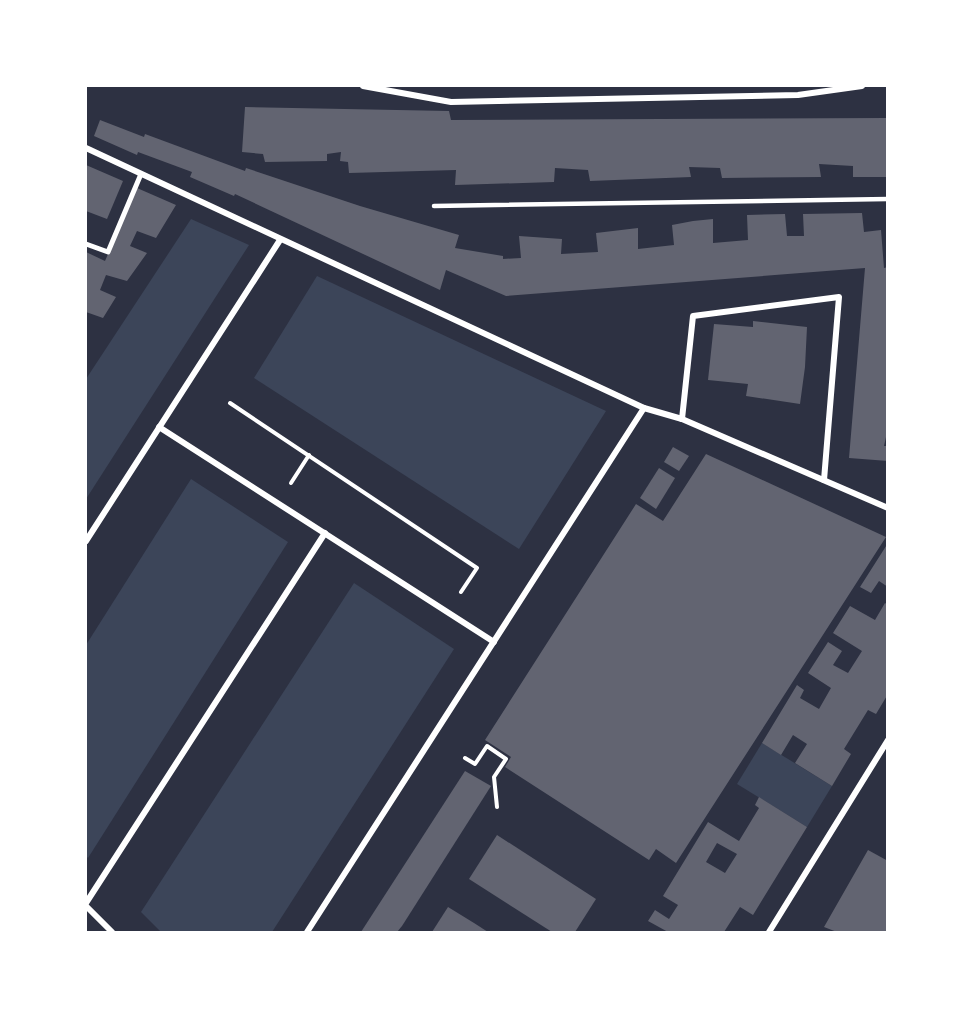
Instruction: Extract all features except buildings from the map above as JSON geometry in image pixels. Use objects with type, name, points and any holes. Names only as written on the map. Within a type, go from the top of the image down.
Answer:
[{"type":"street","points":[[363,86],[451,102],[798,95],[862,86]]},
{"type":"street","points":[[86,148],[644,408],[682,419],[888,508]]},
{"type":"street","points":[[86,244],[108,252],[141,174]]},
{"type":"street","points":[[86,541],[280,240]]},
{"type":"street","points":[[682,419],[693,316],[839,297],[824,480]]},
{"type":"street","points":[[308,933],[644,408]]},
{"type":"street","points":[[159,428],[494,642]]},
{"type":"street","points":[[112,933],[86,904],[325,533]]},
{"type":"street","points":[[769,933],[888,740]]},
{"type":"lane","points":[[434,206],[888,199]]},
{"type":"path","points":[[231,403],[477,568],[460,593]]},
{"type":"path","points":[[285,491],[309,455]]},
{"type":"path","points":[[465,758],[475,764],[487,746],[506,759],[495,777],[497,807]]},
{"type":"shaded area","points":[[191,219],[249,245],[86,499],[86,379]]},
{"type":"shaded area","points":[[317,276],[606,411],[519,549],[254,378]]},
{"type":"shaded area","points":[[191,479],[288,542],[88,858],[86,856],[86,645]]},
{"type":"shaded area","points":[[354,583],[454,649],[272,932],[161,932],[141,912]]},
{"type":"shaded area","points":[[762,743],[832,786],[807,827],[737,784]]}]
